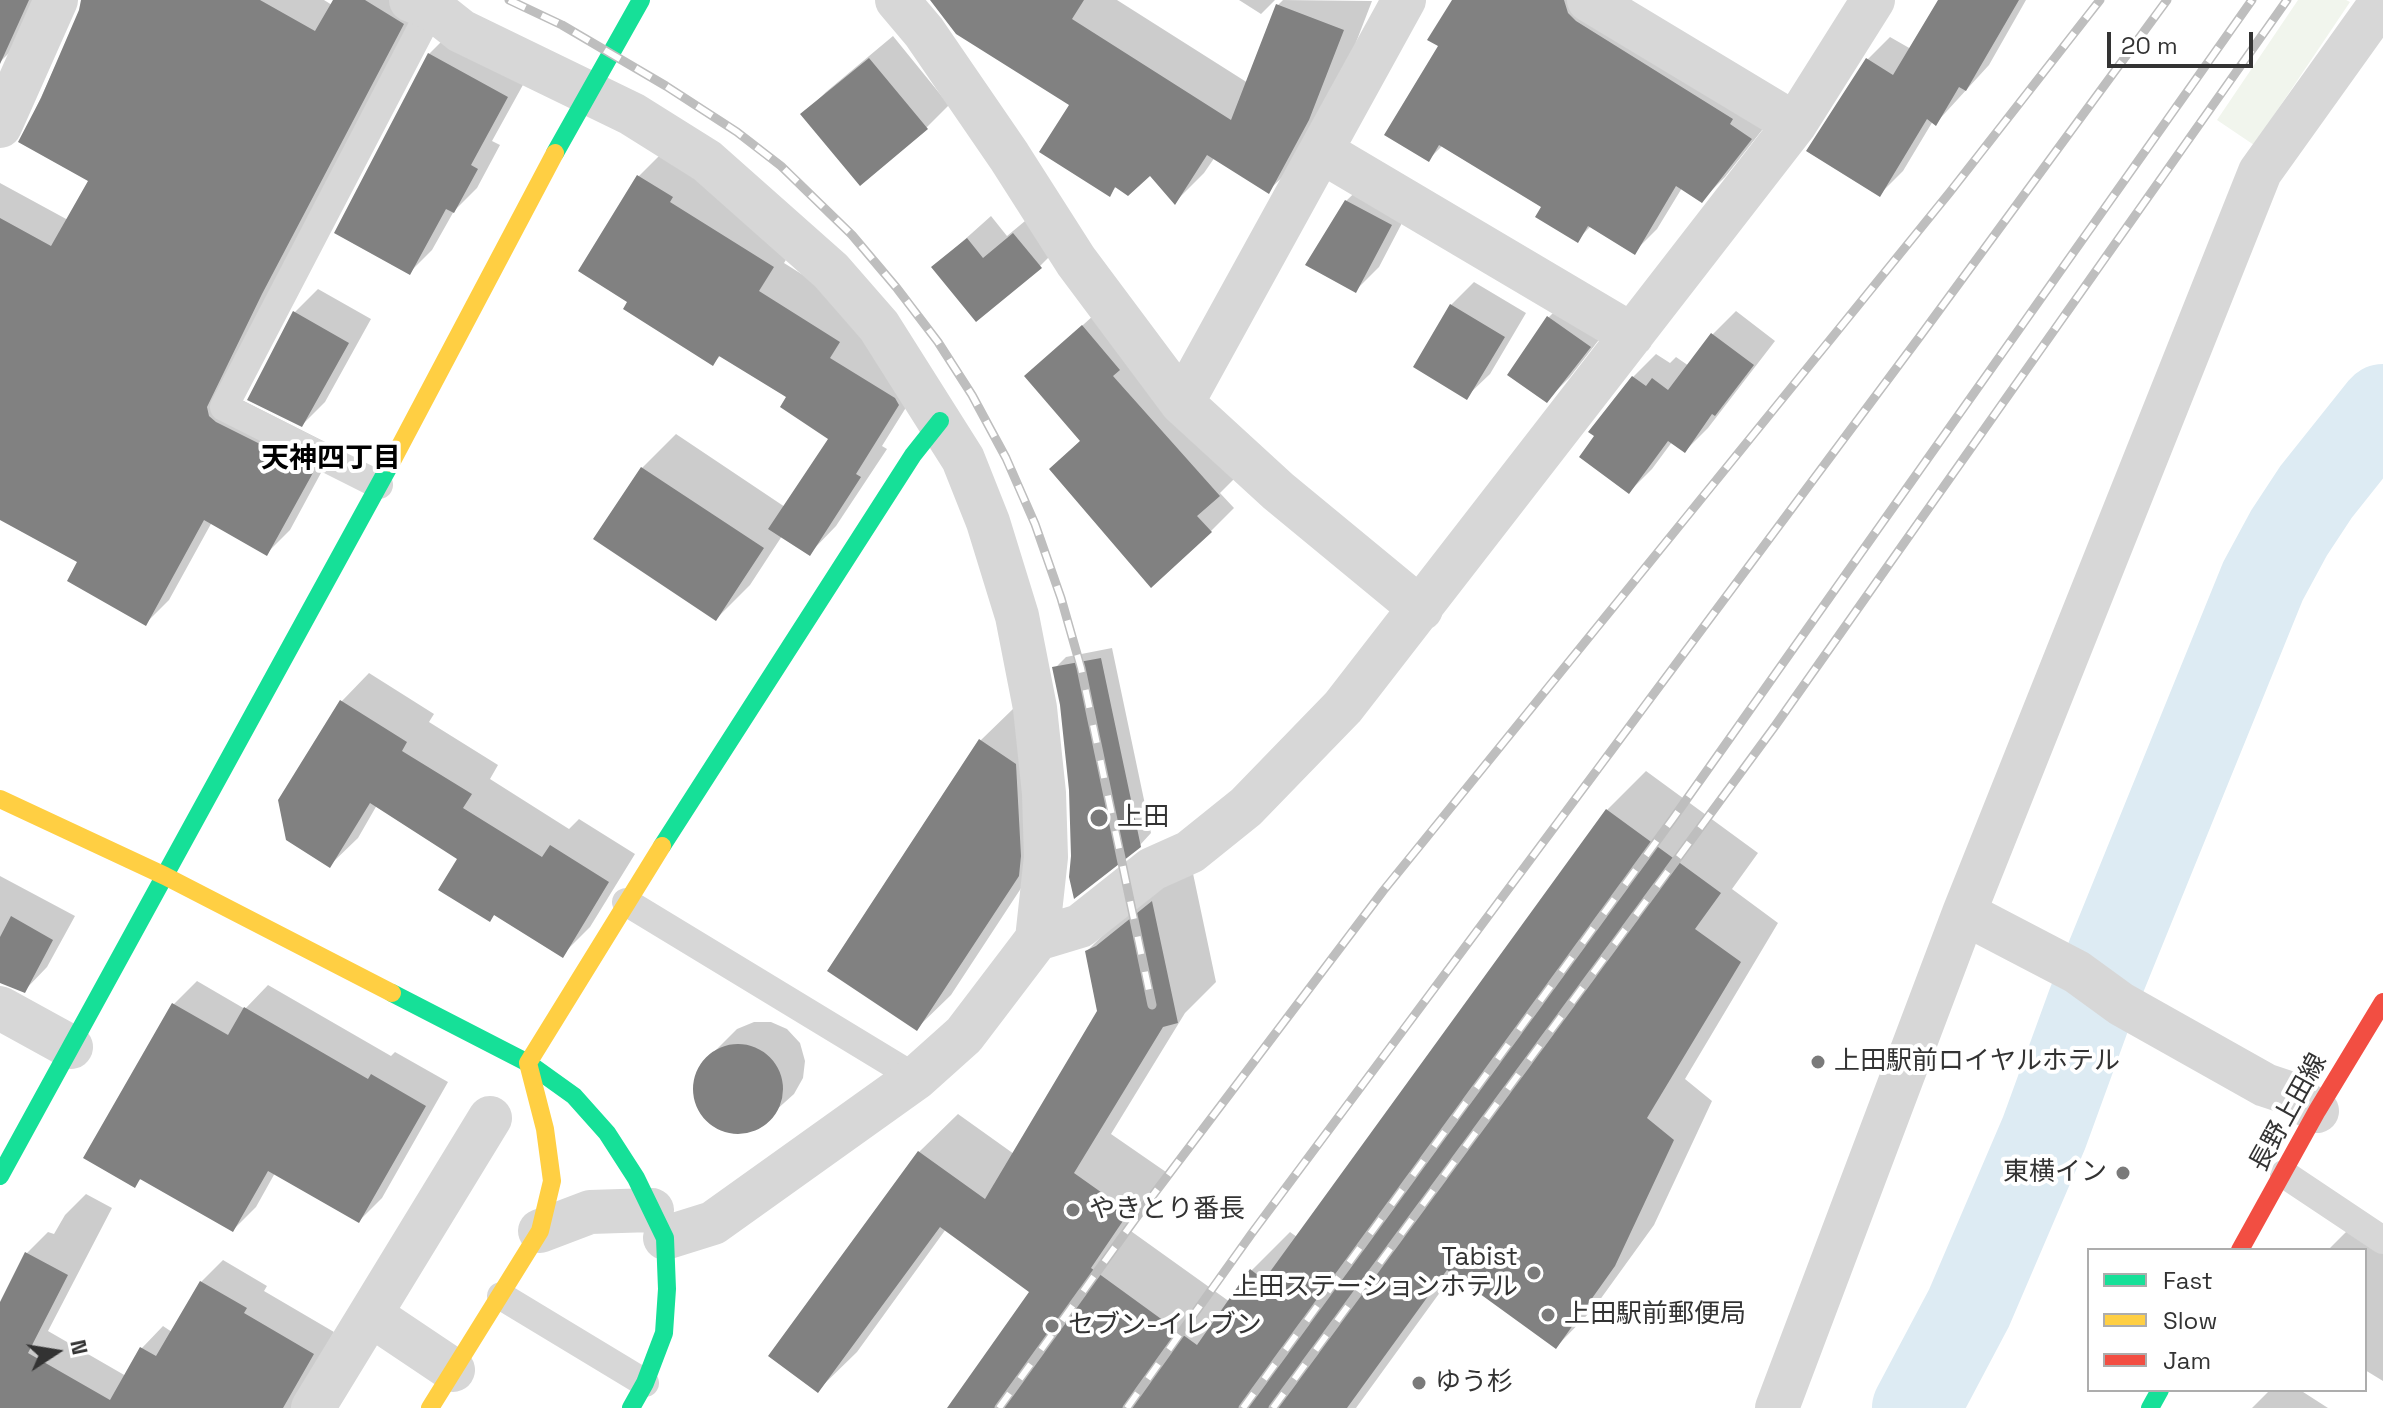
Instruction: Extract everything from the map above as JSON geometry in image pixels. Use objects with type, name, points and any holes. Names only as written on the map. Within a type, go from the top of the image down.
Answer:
[{"type":"street","points":[[4,106],[56,0]]},
{"type":"street","points":[[0,1176],[379,485],[588,91],[641,0]]},
{"type":"street","points":[[897,0],[924,32],[1076,261],[1182,403],[1278,491],[1421,609]]},
{"type":"street","points":[[1182,403],[1404,0]]},
{"type":"street","points":[[1589,0],[1795,124]]},
{"type":"street","points":[[1037,939],[1080,926],[1152,869],[1190,852],[1246,807],[1343,707],[1795,124],[1873,0]]},
{"type":"street","points":[[1777,1408],[1964,913],[2260,172],[2383,0]]},
{"type":"street","points":[[422,4],[461,31],[644,120],[707,161],[831,271],[879,326],[963,459],[988,522],[1020,631],[1035,708],[1044,793],[1046,857],[1037,939],[964,1035],[916,1078],[713,1223],[658,1224],[590,1212],[540,1231]]},
{"type":"street","points":[[1321,151],[1632,335]]},
{"type":"street","points":[[430,1408],[540,1231],[552,1181],[545,1129],[528,1063],[626,902],[913,455],[940,421]]},
{"type":"street","points":[[0,799],[165,876],[528,1063],[574,1096],[607,1133],[636,1178],[658,1224],[667,1289],[664,1333],[645,1383],[631,1408]]},
{"type":"street","points":[[1964,913],[2077,972],[2121,1004],[2317,1111]]},
{"type":"street","name":"長野上田線","points":[[2241,1248],[2317,1111],[2383,1002]]},
{"type":"street","points":[[0,1008],[71,1047]]},
{"type":"street","points":[[313,1408],[490,1118]]},
{"type":"street","points":[[371,1315],[453,1370]]},
{"type":"lane","points":[[379,485],[224,407],[422,4]]},
{"type":"lane","points":[[626,902],[916,1078]]},
{"type":"lane","points":[[2284,1174],[2383,1240]]},
{"type":"lane","points":[[501,1296],[645,1383]]},
{"type":"shaded area","points":[[2298,0],[2350,2],[2254,145],[2217,120]]},
{"type":"building","points":[[0,0],[29,0],[0,64]]},
{"type":"building","points":[[81,0],[260,0],[315,31],[333,0],[365,0],[404,24],[262,294],[207,407],[209,416],[216,422],[314,471],[267,556],[204,520],[146,626],[67,581],[77,562],[0,520],[0,218],[51,246],[88,181],[18,142],[41,98]]},
{"type":"building","points":[[930,0],[1084,0],[1072,19],[1231,120],[1276,4],[1344,30],[1309,120],[1269,194],[1207,155],[1175,205],[1150,176],[1128,196],[1115,187],[1110,197],[1039,152],[1069,105],[956,34]]},
{"type":"building","points":[[1452,0],[1564,0],[1568,13],[1576,21],[1733,119],[1730,124],[1752,139],[1702,203],[1676,186],[1635,255],[1588,226],[1578,243],[1535,217],[1541,207],[1439,145],[1429,162],[1384,135],[1438,46],[1427,40]]},
{"type":"building","points":[[1938,0],[2019,0],[1966,91],[1959,87],[1936,126],[1927,119],[1880,197],[1806,151],[1866,58],[1893,75]]},
{"type":"building","points":[[428,53],[508,97],[471,165],[478,169],[454,213],[446,209],[410,275],[334,233]]},
{"type":"building","points":[[869,58],[928,129],[860,186],[800,114]]},
{"type":"building","points":[[637,175],[673,197],[670,202],[774,267],[759,291],[840,342],[830,358],[895,398],[899,405],[856,474],[861,477],[810,556],[768,529],[828,439],[780,407],[786,397],[719,356],[713,366],[623,309],[627,302],[578,271]]},
{"type":"building","points":[[1345,200],[1392,225],[1356,293],[1305,265]]},
{"type":"building","points":[[1013,233],[1042,268],[976,322],[931,267],[967,238],[983,258]]},
{"type":"building","points":[[1450,304],[1505,337],[1467,400],[1413,367]]},
{"type":"building","points":[[293,311],[349,343],[302,427],[247,400]]},
{"type":"building","points":[[1547,316],[1591,347],[1547,403],[1507,375]]},
{"type":"building","points":[[1082,325],[1120,370],[1113,376],[1220,496],[1197,516],[1212,532],[1151,588],[1049,469],[1080,441],[1024,376]]},
{"type":"building","points":[[1711,333],[1754,365],[1715,416],[1712,414],[1685,453],[1668,441],[1629,494],[1579,457],[1594,436],[1588,432],[1632,376],[1646,386],[1652,378],[1668,390]]},
{"type":"building","points":[[641,467],[764,548],[716,621],[593,539]]},
{"type":"building","points":[[1101,658],[1141,847],[1074,899],[1069,877],[1069,790],[1060,705],[1052,667]]},
{"type":"building","points":[[340,700],[407,742],[402,751],[472,794],[463,808],[542,857],[550,845],[609,882],[563,958],[494,915],[490,922],[438,890],[457,859],[370,803],[330,868],[286,840],[278,800]]},
{"type":"building","points":[[979,739],[1016,764],[1021,856],[1019,876],[917,1031],[827,971]]},
{"type":"building","points":[[1606,809],[1721,893],[1695,929],[1741,962],[1647,1118],[1674,1140],[1615,1266],[1556,1349],[1447,1270],[1347,1408],[947,1408],[1029,1292],[940,1227],[818,1393],[768,1356],[918,1151],[985,1199],[1097,1011],[1085,951],[1096,946],[1152,901],[1178,1023],[1163,1027],[1074,1173],[1129,1212],[1091,1268],[1197,1345],[1250,1269],[1264,1280]]},
{"type":"building","points":[[11,916],[53,940],[25,993],[0,983],[0,937]]},
{"type":"building","points":[[172,1003],[228,1035],[244,1007],[368,1079],[371,1074],[426,1106],[359,1223],[268,1171],[233,1232],[140,1179],[135,1188],[83,1158]]},
{"type":"building","points":[[738,1044],[755,1048],[770,1057],[779,1072],[783,1089],[779,1106],[770,1121],[755,1130],[738,1134],[721,1130],[706,1121],[697,1106],[693,1089],[697,1072],[706,1057],[721,1048]]},
{"type":"building","points":[[25,1252],[68,1275],[28,1353],[110,1400],[140,1347],[156,1356],[200,1281],[247,1308],[244,1313],[314,1354],[283,1408],[0,1408],[0,1302]]},
{"type":"waterway","points":[[1916,1408],[1969,1308],[2044,1133],[2091,1004],[2263,581],[2316,492],[2383,408]]},
{"type":"railway","points":[[509,0],[562,25],[666,86],[737,132],[781,166],[852,235],[896,287],[938,342],[972,395],[1006,458],[1035,524],[1061,598],[1081,668],[1152,1005]]},
{"type":"railway","points":[[999,1408],[1141,1211],[1383,891],[1950,192],[2100,0]]},
{"type":"railway","points":[[1127,1408],[1252,1233],[2167,0]]},
{"type":"railway","points":[[1243,1408],[1672,820],[2252,0]]},
{"type":"railway","points":[[1273,1408],[1775,726],[2287,0]]},
{"type":"traffic: fast","points":[[555,153],[641,0]]},
{"type":"traffic: fast","points":[[662,846],[913,455],[940,421]]},
{"type":"traffic: fast","points":[[0,1176],[391,463]]},
{"type":"traffic: fast","points":[[392,993],[528,1063],[574,1096],[607,1133],[636,1178],[665,1238],[667,1289],[664,1333],[645,1383],[631,1408]]},
{"type":"traffic: fast","points":[[2150,1408],[2159,1392]]},
{"type":"traffic: slow","points":[[391,463],[555,153]]},
{"type":"traffic: slow","points":[[0,799],[165,876],[392,993]]},
{"type":"traffic: slow","points":[[430,1408],[540,1231],[552,1181],[545,1129],[528,1063],[662,846]]},
{"type":"traffic: jam","points":[[2241,1248],[2317,1111],[2383,1002]]},
{"type":"place","name":"上田","points":[[1099,818]]},
{"type":"place","name":"上田駅前ロイヤルホテル","points":[[1818,1062]]},
{"type":"place","name":"東横イン","points":[[2123,1173]]},
{"type":"place","name":"やきとり番長","points":[[1073,1210]]},
{"type":"place","name":"Tabist 上田ステーションホテル","points":[[1534,1273]]},
{"type":"place","name":"上田駅前郵便局","points":[[1548,1315]]},
{"type":"place","name":"セブン-イレブン","points":[[1052,1326]]},
{"type":"place","name":"ゆう杉","points":[[1419,1383]]},
{"type":"district","name":"天神四丁目","points":[[331,459]]}]
